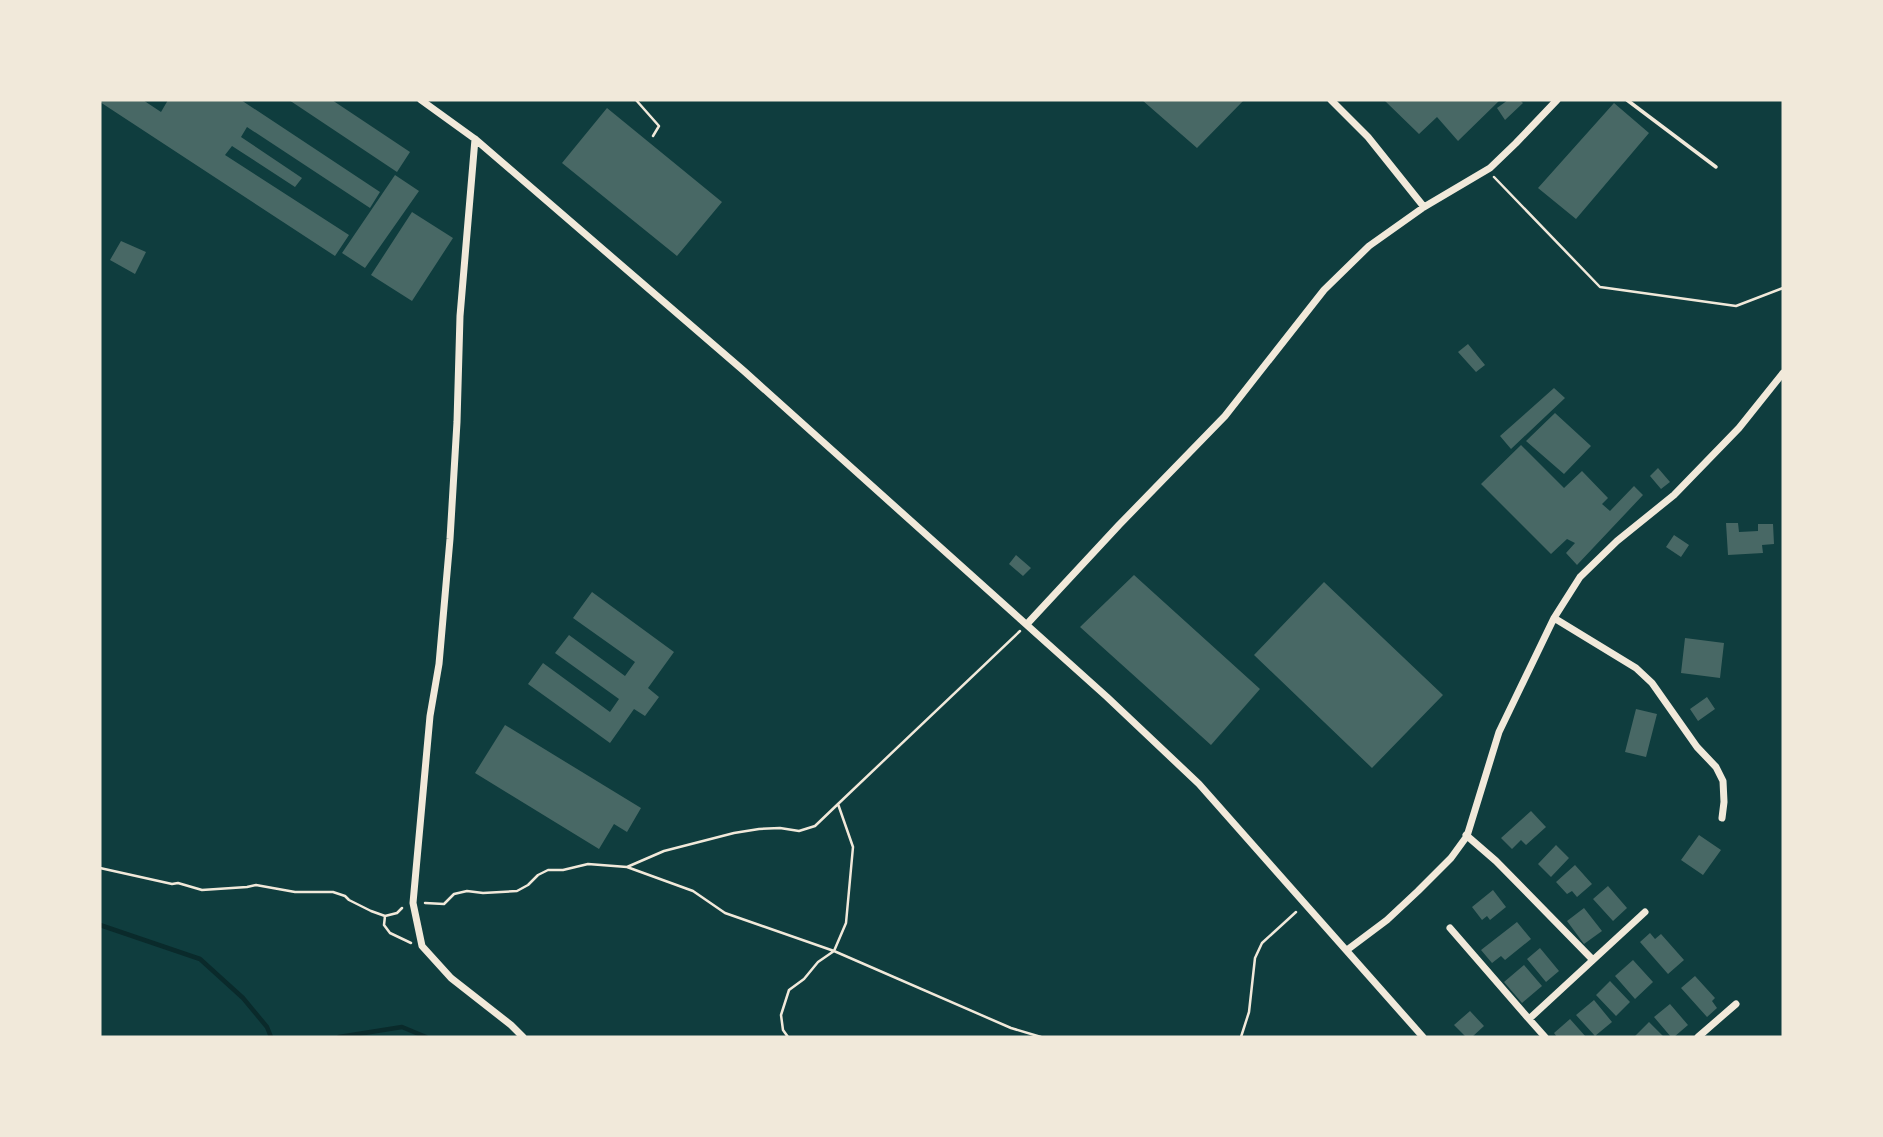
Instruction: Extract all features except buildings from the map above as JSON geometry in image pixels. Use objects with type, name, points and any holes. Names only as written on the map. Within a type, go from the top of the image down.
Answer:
[{"type":"street","points":[[421,100],[475,139],[744,371],[1027,624],[1199,784],[1423,1037]]},
{"type":"street","points":[[1331,100],[1368,137],[1424,207]]},
{"type":"street","points":[[1027,624],[1118,525],[1225,416],[1324,290],[1369,246],[1424,207],[1487,170],[1516,144],[1557,100]]},
{"type":"street","points":[[475,139],[460,316],[450,539],[413,903],[422,946],[451,978],[523,1037]]},
{"type":"street","points":[[1347,950],[1387,920],[1418,891],[1451,858],[1466,835],[1499,732],[1553,618],[1580,577],[1617,541],[1674,495],[1739,428],[1783,373]]},
{"type":"street","points":[[1553,618],[1636,668],[1652,682],[1697,747],[1716,767],[1723,781],[1722,818]]},
{"type":"street","points":[[1466,835],[1496,861],[1593,960]]},
{"type":"street","points":[[1529,1019],[1645,912]]},
{"type":"street","points":[[1450,928],[1545,1037]]},
{"type":"street","points":[[1698,1037],[1736,1004]]},
{"type":"lane","points":[[1627,100],[1716,167]]},
{"type":"path","points":[[636,100],[659,126],[653,136]]},
{"type":"path","points":[[1487,170],[1600,287],[1736,306],[1783,288]]},
{"type":"path","points":[[627,867],[664,851],[734,833],[759,828],[799,831],[815,826],[1027,624]]},
{"type":"path","points":[[788,1037],[783,1030],[781,1015],[789,990],[804,979],[818,962],[834,951],[846,923],[853,847],[838,804]]},
{"type":"path","points":[[100,868],[202,890],[256,885],[295,892],[333,892],[385,916],[397,913],[406,904],[444,904],[454,894],[467,891],[517,891],[548,870],[563,870],[588,864],[627,867],[692,891],[725,913],[834,951],[1011,1028],[1041,1037]]},
{"type":"path","points":[[1241,1037],[1249,1012],[1255,958],[1262,943],[1306,904]]},
{"type":"path","points":[[385,916],[384,925],[390,933],[422,946]]},
{"type":"waterway","points":[[100,925],[200,959],[243,998],[267,1027],[271,1037]]},
{"type":"waterway","points":[[339,1037],[402,1027],[426,1037]]}]
